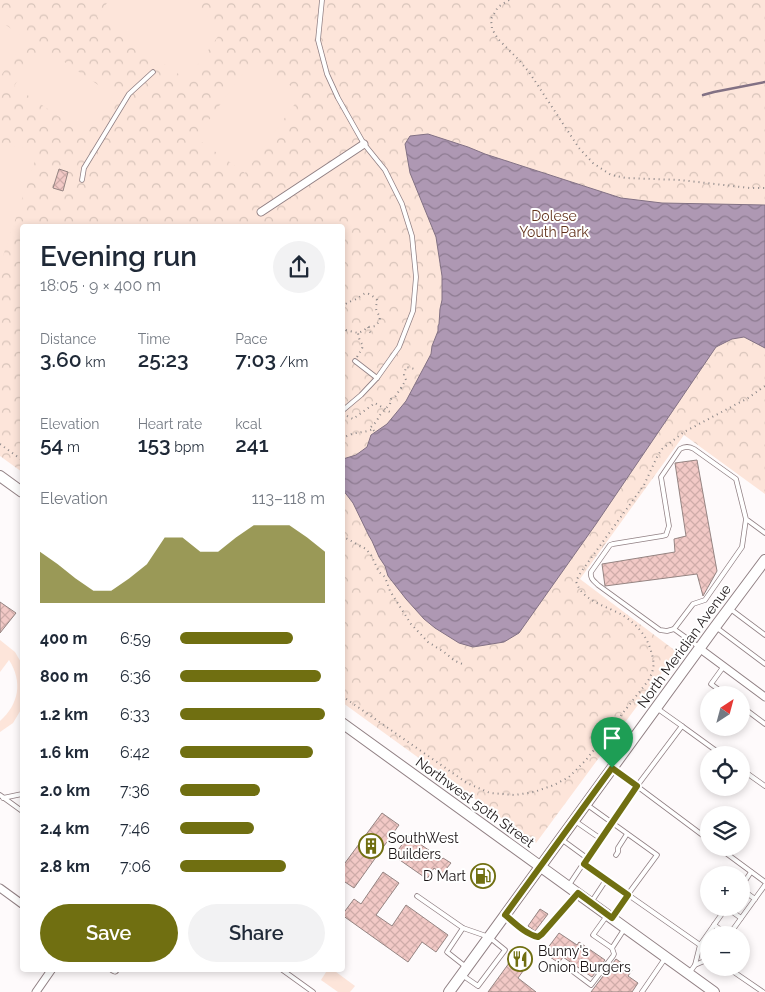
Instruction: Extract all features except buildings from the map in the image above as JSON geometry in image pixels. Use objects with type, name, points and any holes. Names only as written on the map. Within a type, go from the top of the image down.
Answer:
[{"type":"main road","points":[[0,476],[20,491]]},
{"type":"main road","name":"North Meridian Avenue","points":[[450,992],[699,648],[764,562]]},
{"type":"main road","name":"Northwest 50th Street","points":[[345,725],[666,957],[692,970],[707,990]]},
{"type":"street","points":[[261,212],[364,144]]},
{"type":"street","points":[[699,648],[765,697]]},
{"type":"street","points":[[0,888],[20,903]]},
{"type":"street","points":[[36,992],[50,972]]},
{"type":"lane","points":[[322,0],[318,40],[327,74],[364,144],[385,170],[402,204],[412,236],[416,277],[413,311],[399,347],[377,378],[345,408]]},
{"type":"lane","points":[[82,180],[84,168],[129,94],[153,72]]},
{"type":"lane","points":[[355,361],[377,378]]},
{"type":"lane","points":[[684,447],[694,449],[736,479],[746,519],[742,547],[705,600],[693,604],[674,629],[660,630],[592,580],[591,572],[612,544],[666,535],[669,526],[661,477],[680,449],[684,447]]},
{"type":"lane","points":[[746,519],[765,533]]},
{"type":"lane","points":[[729,608],[765,636]]},
{"type":"lane","points":[[715,627],[765,664]]},
{"type":"lane","points":[[674,629],[699,648]]},
{"type":"lane","points":[[714,686],[711,684],[724,666]]},
{"type":"lane","points":[[656,707],[710,746]]},
{"type":"lane","points":[[750,713],[765,724]]},
{"type":"lane","points":[[568,886],[637,786],[682,726]]},
{"type":"lane","points":[[612,768],[700,833]]},
{"type":"lane","points":[[750,775],[765,786]]},
{"type":"lane","points":[[2,796],[20,794]]},
{"type":"lane","points":[[2,796],[20,810]]},
{"type":"lane","points":[[571,970],[591,985],[613,956],[612,948],[594,935],[628,895],[657,855],[586,804]]},
{"type":"lane","points":[[574,820],[601,839]]},
{"type":"lane","points":[[590,838],[593,834]]},
{"type":"lane","points":[[616,855],[618,852],[616,849],[627,834]]},
{"type":"lane","points":[[561,839],[587,858]]},
{"type":"lane","points":[[580,852],[584,847]]},
{"type":"lane","points":[[729,856],[765,884],[735,926]]},
{"type":"lane","points":[[584,864],[601,873],[606,880],[700,945],[692,970]]},
{"type":"lane","points":[[591,903],[606,880]]},
{"type":"lane","points":[[505,915],[527,932],[538,937],[578,893]]},
{"type":"lane","points":[[750,895],[755,899]]},
{"type":"lane","points":[[418,896],[463,928],[489,937],[505,950],[478,986],[447,952],[463,928]]},
{"type":"lane","points":[[714,925],[720,916]]},
{"type":"lane","points":[[612,948],[626,928]]},
{"type":"lane","points":[[642,992],[666,957]]},
{"type":"lane","points":[[692,970],[700,965]]},
{"type":"lane","points":[[286,972],[314,992]]},
{"type":"lane","points":[[740,976],[763,992]]},
{"type":"path","points":[[509,0],[498,7],[491,19],[492,29],[498,39],[529,72],[579,148],[593,163],[612,175],[626,178],[680,180],[765,188]]},
{"type":"path","points":[[371,295],[372,291]]},
{"type":"path","points":[[345,305],[367,293],[376,300],[376,310],[380,315],[380,321],[376,326],[368,327],[358,333],[345,329]]},
{"type":"path","points":[[368,327],[371,334]]},
{"type":"path","points":[[355,361],[364,347],[359,340],[358,333]]},
{"type":"path","points":[[345,437],[354,432],[373,430],[371,427],[390,404],[391,399],[395,397],[406,380],[404,375],[406,368],[415,369]]},
{"type":"path","points":[[345,698],[467,784],[490,793],[515,795],[534,792],[569,777],[586,760],[648,682],[654,671],[654,660],[649,643],[638,628],[624,616],[583,594],[576,582],[581,572],[644,485],[656,457],[662,449],[684,432],[748,398],[765,386]]},
{"type":"path","points":[[401,388],[405,391]]},
{"type":"path","points":[[345,413],[352,419],[375,403],[390,412]]},
{"type":"path","points":[[0,444],[20,459]]},
{"type":"path","points":[[345,538],[366,549],[371,555],[379,572],[385,577],[390,591],[411,624],[428,642],[455,661],[465,665]]},
{"type":"green space","name":"Dolese Youth Park","points":[[0,0],[765,0],[765,494],[684,435],[580,579],[677,652],[536,843],[345,704],[345,224],[20,224],[20,471],[0,456]]},
{"type":"green space","points":[[109,0],[186,0],[224,28],[187,80],[97,17]]},
{"type":"green space","points":[[0,21],[26,39],[0,77]]},
{"type":"green space","points":[[41,46],[113,95],[86,135],[14,86]]},
{"type":"green space","points":[[253,59],[302,94],[245,173],[196,138]]},
{"type":"green space","points":[[0,145],[24,148],[35,161],[0,265]]},
{"type":"green space","points":[[0,640],[15,652],[20,661],[20,711],[13,723],[0,732],[0,721],[15,700],[17,684],[16,676],[9,660],[0,672]]},
{"type":"green space","points":[[326,972],[336,972],[355,986],[350,992],[338,992],[321,980]]},
{"type":"water","points":[[428,134],[621,198],[662,203],[765,205],[765,348],[744,337],[732,339],[716,347],[596,524],[519,633],[504,642],[473,647],[459,643],[435,628],[406,599],[388,576],[385,566],[353,503],[345,493],[345,458],[356,455],[367,447],[371,435],[387,424],[406,401],[431,354],[438,331],[442,300],[442,276],[436,237],[410,173],[405,144],[410,136]]},
{"type":"waterway","points":[[703,95],[765,82]]},
{"type":"place","name":"SouthWest Builders","points":[[371,846]]},
{"type":"place","name":"D Mart","points":[[483,876]]},
{"type":"place","name":"Bunny's Onion Burgers","points":[[520,959]]},
{"type":"route","points":[[612,768],[637,786],[584,864],[628,895],[612,918],[578,893],[542,934],[538,937],[533,936],[505,915],[612,768]]}]
